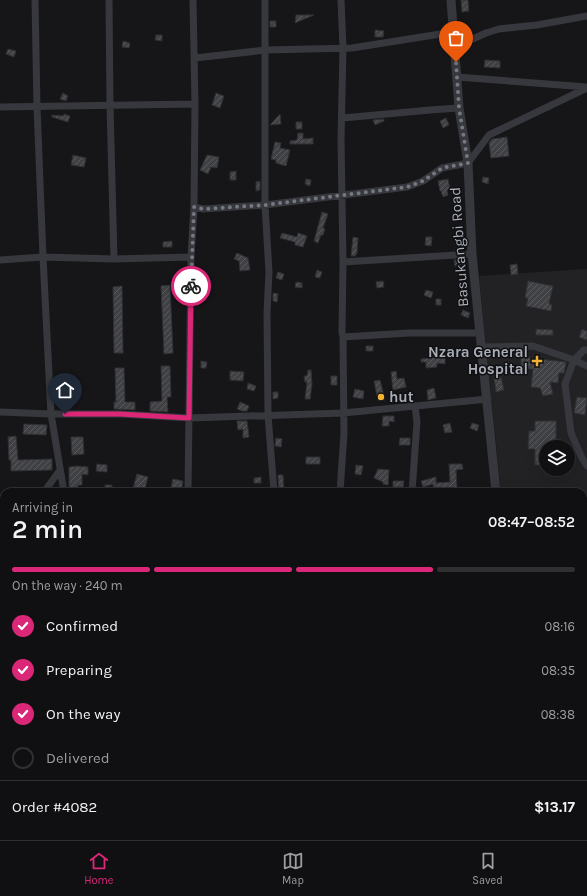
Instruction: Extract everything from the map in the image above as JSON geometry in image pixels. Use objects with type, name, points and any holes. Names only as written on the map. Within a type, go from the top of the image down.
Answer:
[{"type":"street","points":[[35,0],[37,107],[51,414],[63,488]]},
{"type":"street","points":[[110,0],[110,105],[114,259]]},
{"type":"street","points":[[188,488],[191,257],[194,207],[196,104],[192,0]]},
{"type":"street","points":[[264,0],[266,50],[265,205],[269,272],[267,313],[268,415],[274,488]]},
{"type":"street","points":[[340,488],[344,433],[341,139],[343,118],[343,48],[341,0]]},
{"type":"street","name":"Basukangbi Road","points":[[451,0],[459,108],[468,163],[472,254],[481,347],[488,399],[496,488]]},
{"type":"street","points":[[455,47],[486,33],[499,29],[537,25],[587,16]]},
{"type":"street","points":[[195,58],[266,50],[352,48],[453,32]]},
{"type":"street","points":[[457,77],[587,88]]},
{"type":"street","points":[[194,207],[203,209],[265,205],[407,187],[423,181],[442,168],[468,163],[489,135],[587,88]]},
{"type":"street","points":[[0,107],[196,104]]},
{"type":"street","points":[[343,118],[459,108]]},
{"type":"street","points":[[343,262],[472,254]]},
{"type":"street","points":[[0,260],[43,257],[114,259],[191,257]]},
{"type":"street","points":[[343,337],[409,333],[480,333]]},
{"type":"street","points":[[481,347],[532,346],[587,366]]},
{"type":"street","points":[[587,350],[584,350],[574,360],[565,384],[571,433],[587,466]]},
{"type":"street","points":[[0,412],[120,414],[189,418],[343,413],[488,399]]},
{"type":"street","points":[[412,488],[417,422],[415,406]]},
{"type":"street","points":[[47,488],[60,470]]},
{"type":"shaded area","name":"Nzara General Hospital","points":[[587,269],[587,488],[501,488],[479,276]]},
{"type":"building","points":[[461,0],[468,0],[469,11],[462,12]]},
{"type":"building","points":[[296,15],[314,15],[295,23]]},
{"type":"building","points":[[270,21],[276,21],[276,27],[270,27]]},
{"type":"building","points":[[375,30],[384,31],[383,37],[375,37]]},
{"type":"building","points":[[156,35],[162,35],[162,41],[155,40]]},
{"type":"building","points":[[123,41],[130,43],[129,48],[122,47]]},
{"type":"building","points":[[8,49],[16,51],[14,57],[6,54]]},
{"type":"building","points":[[485,60],[500,61],[500,68],[484,67]]},
{"type":"building","points":[[63,93],[68,96],[66,101],[60,99]]},
{"type":"building","points":[[216,93],[224,96],[220,108],[212,105]]},
{"type":"building","points":[[64,114],[70,116],[68,122],[52,117],[52,115],[64,116]]},
{"type":"building","points":[[280,114],[281,124],[270,125]]},
{"type":"building","points":[[446,118],[449,125],[443,128],[440,121]]},
{"type":"building","points":[[384,119],[384,121],[375,125],[373,120]]},
{"type":"building","points":[[296,122],[302,122],[302,129],[296,129]]},
{"type":"building","points":[[298,133],[303,133],[303,139],[313,138],[313,144],[290,144],[290,141],[297,140]]},
{"type":"building","points":[[507,137],[509,156],[491,158],[489,143],[492,139]]},
{"type":"building","points":[[275,142],[281,143],[280,148],[290,150],[286,166],[276,163],[276,160],[271,159]]},
{"type":"building","points":[[73,155],[86,158],[84,167],[71,165]]},
{"type":"building","points":[[207,155],[219,157],[217,168],[211,167],[208,174],[200,170]]},
{"type":"building","points":[[236,171],[236,180],[230,180],[230,172]]},
{"type":"building","points":[[483,177],[489,178],[488,184],[482,182]]},
{"type":"building","points":[[306,179],[311,180],[310,186],[305,184]]},
{"type":"building","points":[[448,179],[450,189],[447,190],[448,195],[443,197],[438,181]]},
{"type":"building","points":[[260,181],[260,190],[256,191],[256,182]]},
{"type":"building","points":[[322,212],[328,214],[323,228],[325,229],[323,235],[321,235],[318,243],[314,241]]},
{"type":"building","points":[[282,233],[297,237],[298,233],[307,236],[303,247],[295,245],[295,242],[280,238]]},
{"type":"building","points":[[353,237],[358,238],[357,253],[355,256],[351,256]]},
{"type":"building","points":[[426,237],[432,237],[431,246],[425,245]]},
{"type":"building","points":[[172,241],[172,247],[163,247],[163,242]]},
{"type":"building","points":[[237,253],[248,258],[250,270],[240,271],[239,261],[234,259]]},
{"type":"building","points":[[454,260],[461,260],[461,265],[455,266]]},
{"type":"building","points":[[517,264],[518,274],[511,275],[510,265]]},
{"type":"building","points":[[317,270],[322,272],[320,278],[315,277]]},
{"type":"building","points":[[278,272],[284,274],[282,280],[276,278]]},
{"type":"building","points":[[383,281],[384,287],[377,288],[376,282]]},
{"type":"building","points":[[528,281],[553,286],[549,304],[552,305],[551,311],[526,306],[528,298],[525,298]]},
{"type":"building","points":[[296,282],[302,283],[302,288],[295,287]]},
{"type":"building","points":[[170,285],[173,353],[164,354],[161,286]]},
{"type":"building","points":[[122,286],[123,353],[114,353],[113,287]]},
{"type":"building","points":[[426,290],[433,292],[431,298],[424,295]]},
{"type":"building","points":[[273,293],[278,294],[277,302],[273,301]]},
{"type":"building","points":[[436,299],[441,299],[441,305],[436,305]]},
{"type":"building","points":[[463,310],[470,313],[468,318],[461,315]]},
{"type":"building","points":[[536,329],[553,330],[553,335],[536,335]]},
{"type":"building","points":[[582,329],[587,331],[587,340],[579,337]]},
{"type":"building","points":[[366,346],[373,346],[373,351],[366,351]]},
{"type":"building","points":[[445,357],[445,364],[437,363],[437,367],[426,368],[426,362],[421,362],[421,359]]},
{"type":"building","points":[[521,357],[566,362],[564,373],[559,373],[558,383],[550,382],[553,394],[543,396],[540,388],[531,387],[533,369],[521,369]]},
{"type":"building","points":[[201,361],[207,362],[206,368],[201,368]]},
{"type":"building","points":[[161,366],[170,366],[171,397],[167,397],[168,412],[150,411],[150,402],[162,401]]},
{"type":"building","points":[[115,368],[124,368],[125,402],[135,402],[135,410],[114,409],[114,402],[116,402]]},
{"type":"building","points":[[308,370],[311,370],[312,384],[310,399],[305,399],[307,382],[305,382],[304,376],[307,376]]},
{"type":"building","points":[[230,371],[244,372],[243,381],[230,380]]},
{"type":"building","points":[[396,371],[397,379],[404,378],[406,387],[393,390],[391,372]]},
{"type":"building","points":[[331,376],[337,376],[337,385],[331,385]]},
{"type":"building","points":[[501,377],[504,390],[496,392],[494,378]]},
{"type":"building","points":[[380,380],[385,400],[378,401],[374,381]]},
{"type":"building","points":[[248,383],[256,386],[254,391],[247,389]]},
{"type":"building","points":[[434,388],[436,398],[428,400],[427,390]]},
{"type":"building","points":[[355,389],[364,391],[363,399],[353,397]]},
{"type":"building","points":[[273,392],[278,392],[278,398],[273,399]]},
{"type":"building","points":[[577,397],[587,398],[585,415],[574,413]]},
{"type":"building","points":[[240,402],[249,406],[247,411],[237,409]]},
{"type":"building","points":[[383,416],[394,416],[394,422],[389,421],[389,426],[382,426]]},
{"type":"building","points":[[237,421],[247,421],[249,437],[243,438],[243,429],[238,430]]},
{"type":"building","points":[[535,421],[556,421],[556,440],[539,440],[539,465],[535,465],[535,449],[528,449],[529,431],[535,431]]},
{"type":"building","points":[[450,423],[452,432],[445,433],[443,425]]},
{"type":"building","points":[[472,423],[479,425],[477,431],[470,428]]},
{"type":"building","points":[[24,424],[47,425],[46,435],[23,434]]},
{"type":"building","points":[[16,436],[18,460],[52,459],[52,470],[11,471],[8,437]]},
{"type":"building","points":[[71,437],[83,437],[84,454],[72,455]]},
{"type":"building","points":[[276,438],[282,439],[281,447],[275,446]]},
{"type":"building","points":[[400,438],[410,438],[410,445],[399,445]]},
{"type":"building","points":[[306,457],[320,457],[320,464],[306,464]]},
{"type":"building","points":[[97,464],[107,465],[107,472],[96,471]]},
{"type":"building","points":[[449,464],[462,464],[463,469],[456,470],[457,488],[434,488],[433,484],[423,487],[421,481],[436,477],[436,483],[450,482]]},
{"type":"building","points":[[356,465],[363,466],[361,475],[355,474]]},
{"type":"building","points":[[69,467],[88,467],[88,475],[82,474],[82,485],[78,485],[78,488],[69,488]]},
{"type":"building","points":[[378,469],[389,470],[388,485],[383,484],[383,482],[374,478]]},
{"type":"building","points":[[137,474],[148,477],[145,488],[133,488]]},
{"type":"building","points":[[278,475],[283,475],[284,488],[279,488]]},
{"type":"building","points":[[261,477],[261,483],[254,483],[254,478]]},
{"type":"building","points":[[173,479],[183,481],[182,488],[171,488]]},
{"type":"building","points":[[393,481],[404,481],[403,487],[393,487]]},
{"type":"building","points":[[105,485],[112,485],[112,488],[105,488]]},
{"type":"way so far","points":[[191,286],[194,207],[203,209],[265,205],[407,187],[423,181],[442,168],[468,163],[459,108],[456,62]]},
{"type":"place","name":"Nzara General Hospital","points":[[537,361]]},
{"type":"place","name":"hut","points":[[381,397]]},
{"type":"route","points":[[65,414],[120,414],[189,418],[191,286]]}]
